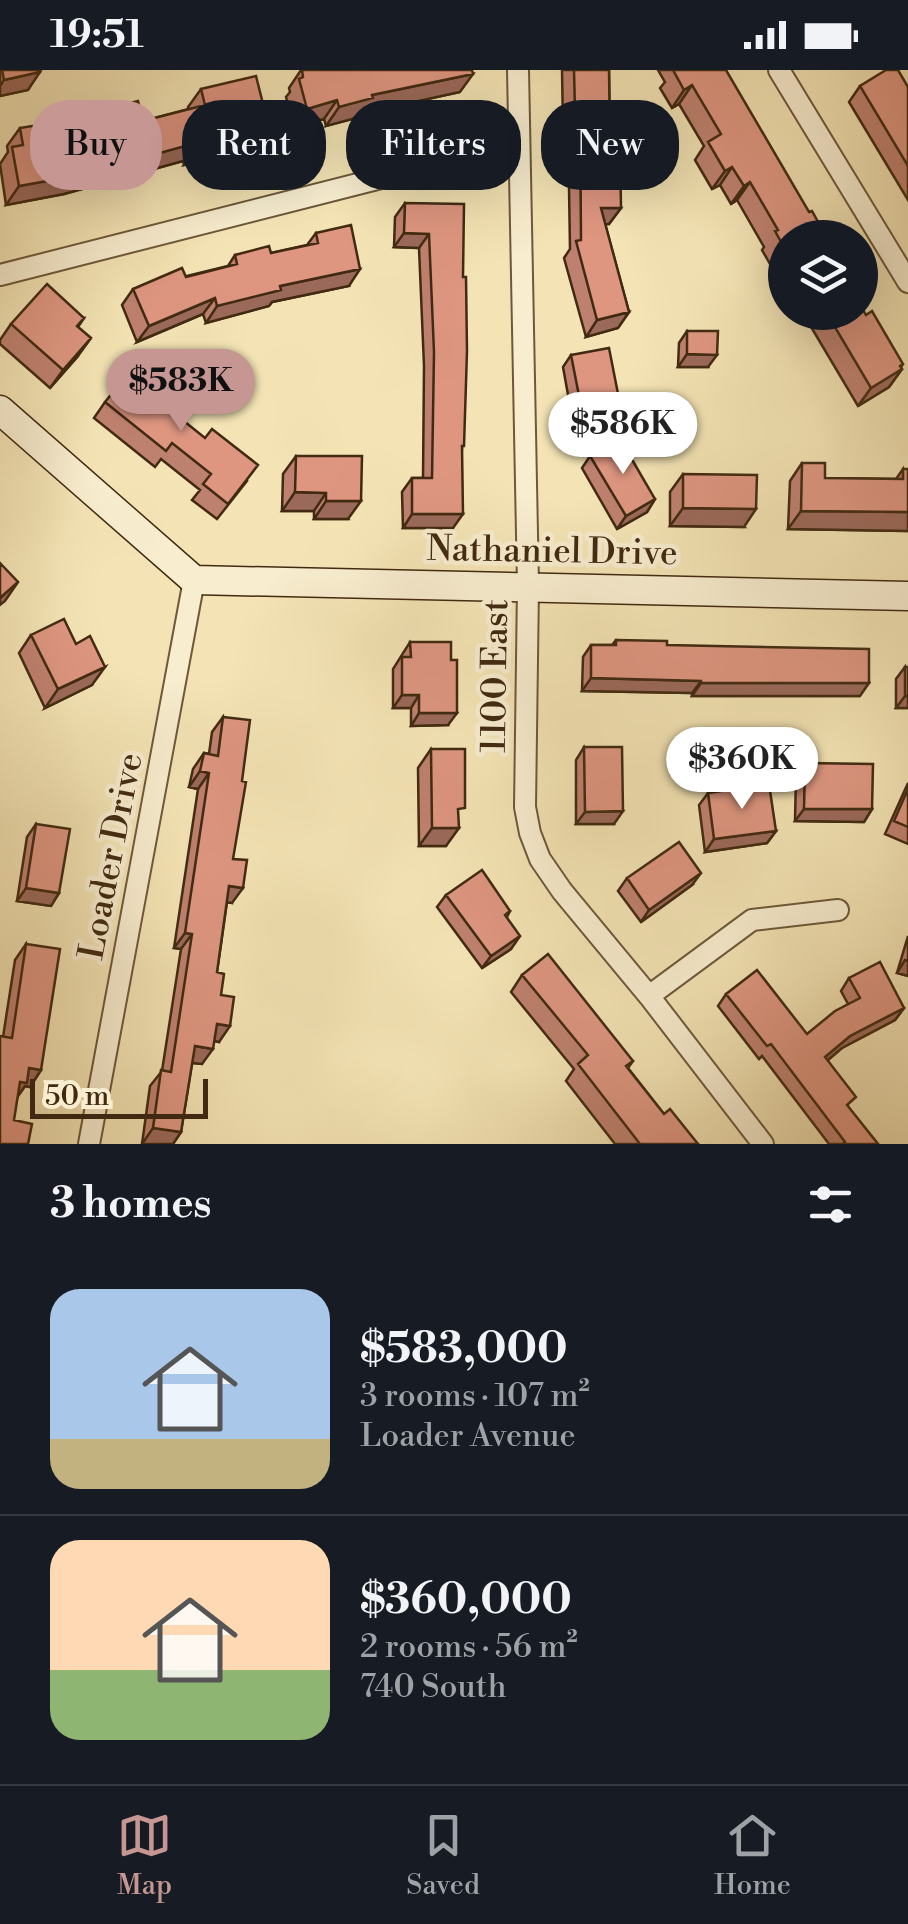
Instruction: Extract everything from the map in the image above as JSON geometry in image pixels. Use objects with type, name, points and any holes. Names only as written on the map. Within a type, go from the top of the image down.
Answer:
[{"type":"street","name":"1100 East","points":[[518,70],[518,100]]},
{"type":"street","points":[[779,70],[908,282]]},
{"type":"street","points":[[0,275],[346,187]]},
{"type":"street","name":"1100 East","points":[[520,190],[528,586],[525,807],[530,832],[540,859],[562,891],[763,1144]]},
{"type":"street","points":[[0,410],[194,580]]},
{"type":"street","name":"Nathaniel Drive","points":[[194,580],[908,596]]},
{"type":"street","name":"Loader Drive","points":[[89,1144],[194,580]]},
{"type":"street","points":[[649,996],[752,920],[838,910]]},
{"type":"building","points":[[2,70],[40,70],[40,72],[4,80]]},
{"type":"building","points":[[302,70],[472,70],[473,74],[372,95],[365,100],[346,100],[346,105],[339,107],[337,100],[326,103],[326,100],[305,100],[299,79],[303,77]]},
{"type":"building","points":[[574,70],[609,70],[609,100],[575,100]]},
{"type":"building","points":[[673,70],[726,70],[817,220],[772,220],[750,182],[744,186],[732,167],[725,171],[708,142],[721,134],[692,85],[684,90]]},
{"type":"building","points":[[886,70],[898,70],[908,87],[908,166],[860,86]]},
{"type":"building","points":[[256,76],[262,100],[204,100],[201,89]]},
{"type":"building","points":[[182,111],[182,147],[162,152],[162,116]]},
{"type":"building","points":[[30,126],[30,184],[19,186],[12,147],[23,145],[20,128]]},
{"type":"building","points":[[581,190],[621,190],[621,208],[601,208],[629,312],[597,320],[576,241],[581,240]]},
{"type":"building","points":[[405,203],[464,204],[467,351],[463,514],[412,514],[412,478],[432,478],[434,352],[429,234],[404,233]]},
{"type":"building","points":[[351,225],[360,269],[280,286],[281,290],[217,306],[215,298],[149,326],[133,289],[182,268],[186,277],[237,264],[235,255],[269,246],[271,253],[318,243],[316,233]]},
{"type":"building","points":[[47,284],[84,318],[77,326],[91,338],[63,370],[11,324]]},
{"type":"building","points":[[878,321],[903,364],[902,369],[871,388],[837,330],[878,330]]},
{"type":"building","points":[[687,331],[718,331],[717,355],[687,354]]},
{"type":"building","points":[[609,348],[621,409],[583,416],[571,355]]},
{"type":"building","points":[[137,363],[164,385],[154,397],[205,438],[212,429],[258,465],[228,504],[203,484],[211,474],[172,443],[166,451],[105,402]]},
{"type":"building","points":[[620,439],[655,499],[626,516],[590,456]]},
{"type":"building","points":[[296,456],[362,456],[361,501],[326,501],[326,493],[295,492]]},
{"type":"building","points":[[802,463],[825,463],[825,478],[903,479],[903,469],[908,469],[908,512],[801,511]]},
{"type":"building","points":[[683,474],[757,475],[756,509],[683,508]]},
{"type":"building","points":[[0,563],[18,582],[0,598]]},
{"type":"building","points":[[64,619],[76,644],[90,636],[105,667],[58,689],[31,635]]},
{"type":"building","points":[[616,640],[667,641],[667,645],[869,649],[869,683],[701,683],[591,678],[591,645],[616,645]]},
{"type":"building","points":[[410,642],[451,642],[451,660],[457,660],[457,713],[419,713],[419,695],[402,695],[402,657],[411,657]]},
{"type":"building","points":[[908,667],[908,696],[905,696]]},
{"type":"building","points":[[223,717],[250,720],[242,781],[246,782],[233,859],[247,860],[243,888],[229,886],[217,972],[224,974],[221,995],[234,997],[230,1026],[217,1024],[213,1049],[195,1046],[181,1132],[153,1128],[161,1070],[171,1072],[192,934],[185,933],[209,773],[200,771],[204,753],[218,756]]},
{"type":"building","points":[[584,747],[622,747],[623,811],[585,812]]},
{"type":"building","points":[[431,749],[465,749],[465,808],[458,809],[459,828],[432,828]]},
{"type":"building","points":[[805,763],[873,764],[872,809],[804,809]]},
{"type":"building","points":[[769,784],[776,831],[714,839],[708,793]]},
{"type":"building","points":[[908,789],[908,827],[894,821]]},
{"type":"building","points":[[36,824],[70,829],[59,893],[26,888]]},
{"type":"building","points":[[679,842],[701,873],[649,910],[627,878]]},
{"type":"building","points":[[482,870],[510,911],[505,915],[520,936],[491,956],[446,895]]},
{"type":"building","points":[[26,944],[60,949],[41,1070],[29,1068],[27,1083],[20,1082],[14,1120],[32,1124],[28,1144],[0,1144],[0,1036],[12,1038]]},
{"type":"building","points":[[548,954],[633,1061],[626,1066],[664,1114],[670,1109],[698,1144],[640,1144],[578,1064],[588,1055],[522,975]]},
{"type":"building","points":[[880,962],[904,1008],[850,1036],[825,1057],[856,1097],[847,1105],[878,1144],[843,1144],[771,1044],[767,1046],[726,994],[757,970],[807,1034],[835,1011],[860,998],[849,978]]}]
